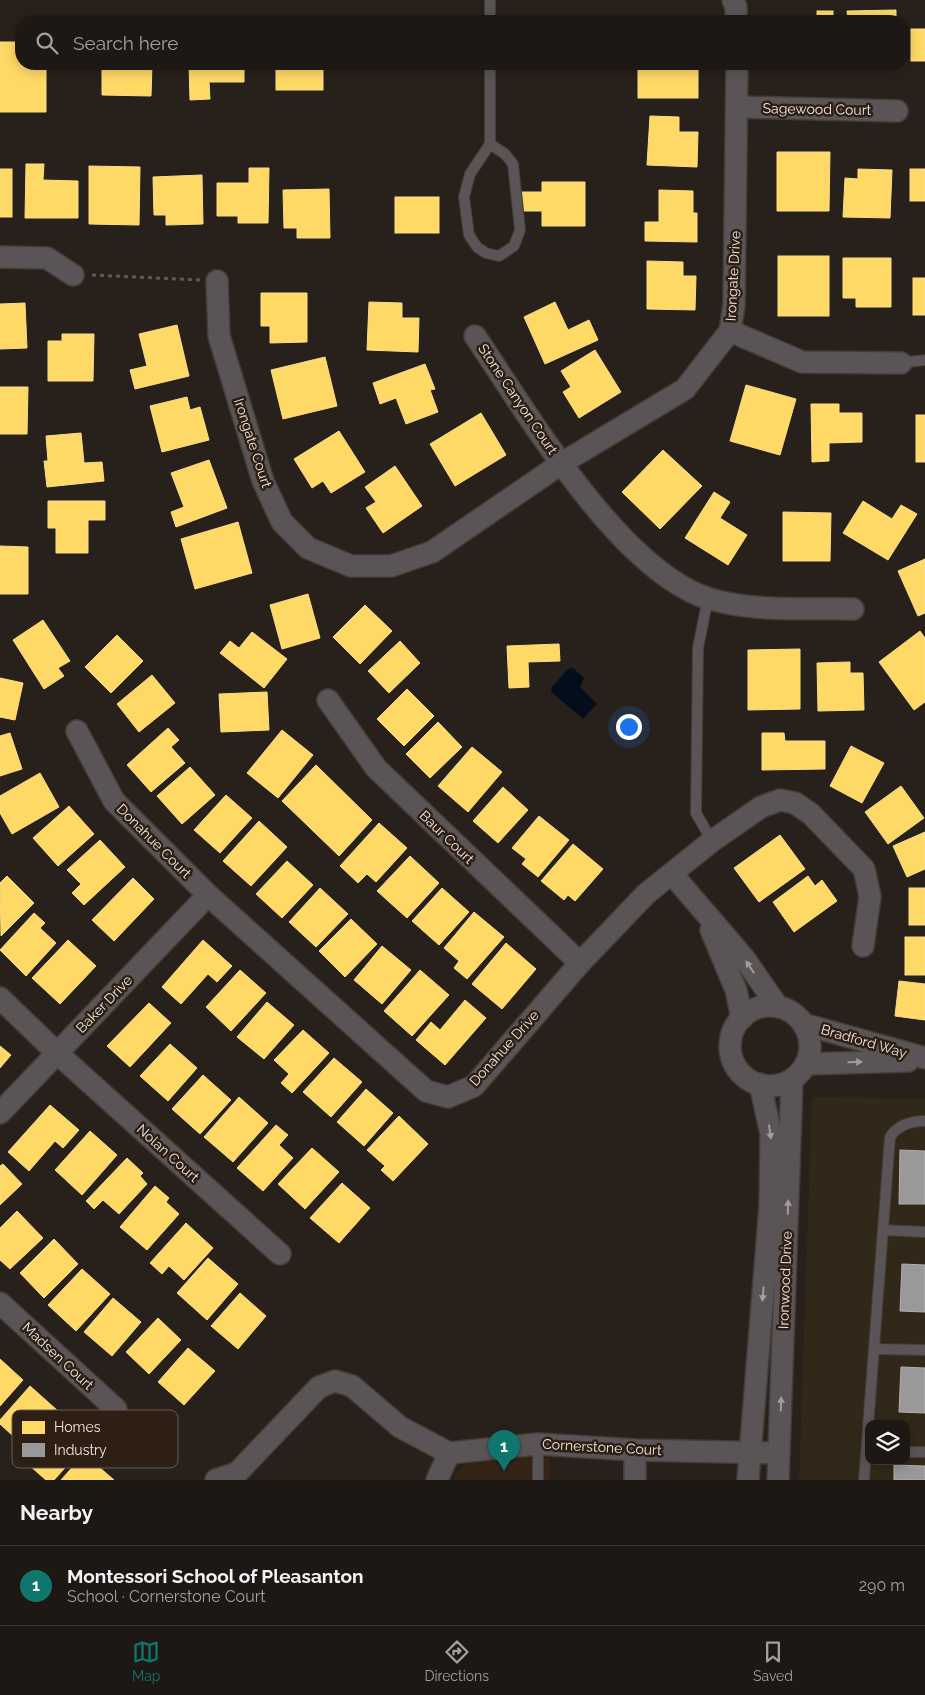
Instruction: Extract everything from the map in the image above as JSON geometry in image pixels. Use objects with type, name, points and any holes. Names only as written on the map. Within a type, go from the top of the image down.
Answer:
[{"type":"street","points":[[733,0],[736,7],[736,15]]},
{"type":"street","name":"Irongate Drive","points":[[562,463],[684,389],[730,331],[734,305],[737,70]]},
{"type":"street","name":"Sagewood Court","points":[[738,107],[897,111]]},
{"type":"street","points":[[0,257],[47,258],[74,275]]},
{"type":"street","name":"Irongate Court","points":[[217,280],[219,336],[263,481],[282,522],[308,548],[351,566],[391,566],[432,552],[562,463]]},
{"type":"street","points":[[730,331],[802,362],[901,363]]},
{"type":"street","name":"Stone Canyon Court","points":[[475,336],[562,463],[614,530],[668,578],[708,598],[740,606],[853,609]]},
{"type":"street","name":"Baur Court","points":[[328,700],[376,768],[580,962]]},
{"type":"street","name":"Donahue Court","points":[[77,731],[114,801],[208,896]]},
{"type":"street","name":"Donahue Drive","points":[[208,896],[426,1091],[448,1097],[474,1086],[580,962],[646,894],[712,841],[761,808],[780,800],[795,803],[811,814],[864,869],[870,896],[863,946]]},
{"type":"street","points":[[672,874],[705,916],[744,958],[778,1007],[796,1016],[803,1024],[810,1043],[806,1064],[792,1080],[781,1084],[760,1084],[741,1073],[731,1054],[732,1034],[742,1018],[758,1009],[778,1007]]},
{"type":"street","name":"Baker Drive","points":[[0,1113],[208,896]]},
{"type":"street","points":[[705,916],[736,990],[742,1018]]},
{"type":"street","name":"Nolan Court","points":[[0,998],[57,1053],[280,1254]]},
{"type":"street","name":"Bradford Way","points":[[803,1024],[925,1060]]},
{"type":"street","name":"Bradford Way","points":[[806,1064],[925,1060]]},
{"type":"street","name":"Ironwood Drive","points":[[778,1480],[792,1080]]},
{"type":"street","name":"Ironwood Drive","points":[[748,1480],[770,1206],[771,1134],[760,1084]]},
{"type":"street","name":"Madsen Court","points":[[0,1303],[116,1409]]},
{"type":"street","points":[[216,1480],[236,1472],[319,1387],[336,1381],[352,1386],[400,1427],[448,1453],[437,1480]]},
{"type":"street","name":"Cornerstone Court","points":[[448,1453],[538,1444],[635,1450],[779,1453]]},
{"type":"street","points":[[635,1450],[635,1480]]},
{"type":"lane","points":[[490,0],[490,15]]},
{"type":"lane","points":[[490,70],[490,144],[470,174],[464,198],[469,234],[476,247],[486,253],[499,256],[514,246],[520,230],[513,164],[505,154],[490,144]]},
{"type":"lane","points":[[901,363],[925,360]]},
{"type":"lane","points":[[708,598],[698,648],[696,813],[712,841]]},
{"type":"lane","points":[[870,1420],[890,1137],[894,1130],[903,1125],[916,1121],[925,1121]]},
{"type":"lane","points":[[883,1230],[925,1232]]},
{"type":"lane","points":[[874,1349],[925,1350]]},
{"type":"lane","points":[[538,1444],[538,1480]]},
{"type":"lane","points":[[910,1452],[925,1452]]},
{"type":"lane","points":[[864,1480],[866,1465]]},
{"type":"path","points":[[74,275],[217,280]]},
{"type":"shaded area","points":[[812,1097],[925,1099],[925,1480],[799,1480]]},
{"type":"shaded area","points":[[520,1456],[550,1458],[549,1480],[452,1480],[467,1462]]},
{"type":"water","points":[[573,668],[584,678],[580,687],[597,704],[583,719],[551,692],[552,687],[568,669]]},
{"type":"building: Homes","points":[[896,10],[896,15],[847,15],[847,11]]},
{"type":"building: Homes","points":[[817,11],[833,11],[833,15],[817,15]]},
{"type":"building: Homes","points":[[911,29],[925,29],[925,61],[911,61]]},
{"type":"building: Homes","points":[[0,42],[15,42],[15,70],[46,70],[46,112],[0,112]]},
{"type":"building: Homes","points":[[102,70],[152,70],[151,96],[102,95]]},
{"type":"building: Homes","points":[[189,70],[244,70],[244,82],[209,82],[210,99],[190,100]]},
{"type":"building: Homes","points":[[276,70],[323,70],[323,90],[276,90]]},
{"type":"building: Homes","points":[[638,70],[698,70],[698,98],[638,98]]},
{"type":"building: Homes","points":[[650,116],[679,117],[679,132],[698,132],[697,167],[647,165]]},
{"type":"building: Homes","points":[[777,152],[830,152],[829,211],[777,211]]},
{"type":"building: Homes","points":[[26,164],[44,164],[43,180],[78,181],[78,218],[25,218]]},
{"type":"building: Homes","points":[[89,166],[140,167],[139,225],[89,224]]},
{"type":"building: Homes","points":[[249,168],[269,168],[268,223],[238,223],[238,216],[217,216],[217,183],[249,183]]},
{"type":"building: Homes","points":[[0,169],[12,169],[12,217],[0,217]]},
{"type":"building: Homes","points":[[858,169],[892,170],[890,218],[843,217],[845,178],[858,179]]},
{"type":"building: Homes","points":[[910,169],[925,169],[925,201],[910,201]]},
{"type":"building: Homes","points":[[202,175],[203,224],[166,225],[166,215],[154,215],[153,177]]},
{"type":"building: Homes","points":[[542,182],[585,182],[585,226],[542,226],[542,211],[521,211],[521,192],[542,192]]},
{"type":"building: Homes","points":[[329,189],[330,238],[297,238],[297,228],[284,228],[283,190]]},
{"type":"building: Homes","points":[[659,190],[693,191],[693,213],[697,213],[697,242],[645,241],[645,222],[659,222]]},
{"type":"building: Homes","points":[[395,197],[439,197],[439,233],[395,233]]},
{"type":"building: Homes","points":[[778,256],[829,256],[829,316],[778,316]]},
{"type":"building: Homes","points":[[843,258],[891,258],[891,307],[856,307],[856,298],[843,298]]},
{"type":"building: Homes","points":[[647,261],[683,262],[683,276],[696,276],[695,310],[647,309]]},
{"type":"building: Homes","points":[[913,278],[925,278],[925,315],[913,315]]},
{"type":"building: Homes","points":[[261,293],[307,293],[307,342],[270,343],[270,326],[261,326]]},
{"type":"building: Homes","points":[[369,302],[402,303],[402,318],[419,318],[418,352],[367,350]]},
{"type":"building: Homes","points":[[555,302],[568,330],[589,320],[598,340],[545,364],[524,317]]},
{"type":"building: Homes","points":[[25,303],[27,348],[0,349],[0,304]]},
{"type":"building: Homes","points":[[177,325],[189,376],[135,389],[130,370],[147,366],[139,334]]},
{"type":"building: Homes","points":[[62,334],[94,334],[93,381],[48,381],[48,341],[62,341]]},
{"type":"building: Homes","points":[[595,350],[621,392],[579,418],[563,392],[571,387],[561,371]]},
{"type":"building: Homes","points":[[325,357],[337,406],[283,419],[271,370]]},
{"type":"building: Homes","points":[[425,364],[435,389],[430,390],[438,412],[406,424],[396,398],[380,404],[373,383]]},
{"type":"building: Homes","points":[[746,385],[796,399],[780,455],[730,441]]},
{"type":"building: Homes","points":[[0,387],[28,387],[27,434],[0,434]]},
{"type":"building: Homes","points":[[187,397],[190,410],[200,407],[209,440],[162,452],[150,406]]},
{"type":"building: Homes","points":[[811,404],[839,404],[839,413],[862,413],[862,442],[829,443],[829,461],[812,462]]},
{"type":"building: Homes","points":[[481,413],[506,455],[455,486],[430,444]]},
{"type":"building: Homes","points":[[916,415],[925,415],[925,462],[916,462]]},
{"type":"building: Homes","points":[[339,431],[365,472],[331,493],[323,481],[312,488],[294,459]]},
{"type":"building: Homes","points":[[81,433],[84,463],[102,462],[104,481],[47,487],[44,461],[48,461],[46,436]]},
{"type":"building: Homes","points":[[663,450],[702,486],[660,529],[622,492]]},
{"type":"building: Homes","points":[[209,460],[227,508],[176,527],[171,512],[184,507],[171,473]]},
{"type":"building: Homes","points":[[395,466],[422,506],[383,533],[366,508],[376,502],[365,487]]},
{"type":"building: Homes","points":[[714,492],[730,502],[720,518],[747,535],[728,565],[685,538]]},
{"type":"building: Homes","points":[[48,501],[105,501],[105,520],[88,520],[88,553],[56,553],[56,528],[48,528]]},
{"type":"building: Homes","points":[[863,501],[892,519],[901,505],[917,514],[888,560],[843,533]]},
{"type":"building: Homes","points":[[783,512],[831,513],[830,561],[783,561]]},
{"type":"building: Homes","points":[[238,522],[252,573],[195,589],[181,539]]},
{"type":"building: Homes","points":[[0,546],[28,547],[28,594],[0,594]]},
{"type":"building: Homes","points":[[925,559],[925,613],[918,616],[898,571]]},
{"type":"building: Homes","points":[[308,594],[320,638],[282,649],[270,605]]},
{"type":"building: Homes","points":[[365,605],[392,631],[360,664],[333,637]]},
{"type":"building: Homes","points":[[43,620],[70,661],[58,668],[64,676],[44,689],[13,640]]},
{"type":"building: Homes","points":[[920,631],[925,638],[925,702],[914,710],[879,662]]},
{"type":"building: Homes","points":[[252,632],[287,659],[264,688],[220,653],[230,641],[239,648]]},
{"type":"building: Homes","points":[[117,635],[143,661],[111,693],[85,667]]},
{"type":"building: Homes","points":[[400,641],[420,663],[389,693],[368,671]]},
{"type":"building: Homes","points":[[559,644],[560,661],[528,662],[529,687],[509,688],[507,646]]},
{"type":"building: Homes","points":[[800,649],[800,709],[748,710],[748,650]]},
{"type":"building: Homes","points":[[850,662],[850,673],[863,673],[864,710],[818,711],[817,663]]},
{"type":"building: Homes","points":[[152,675],[175,703],[139,732],[117,704]]},
{"type":"building: Homes","points":[[0,678],[23,683],[15,720],[0,717]]},
{"type":"building: Homes","points":[[407,689],[434,716],[404,746],[377,719]]},
{"type":"building: Homes","points":[[267,692],[269,730],[221,732],[219,694]]},
{"type":"building: Homes","points":[[438,722],[462,747],[430,778],[406,754]]},
{"type":"building: Homes","points":[[168,728],[179,740],[171,747],[185,763],[151,792],[127,765]]},
{"type":"building: Homes","points":[[282,730],[313,755],[278,798],[247,773]]},
{"type":"building: Homes","points":[[10,733],[22,769],[0,776],[0,736]]},
{"type":"building: Homes","points":[[762,733],[784,733],[785,741],[825,741],[825,769],[762,770]]},
{"type":"building: Homes","points":[[851,746],[884,763],[862,803],[830,786]]},
{"type":"building: Homes","points":[[472,747],[502,772],[468,812],[438,786]]},
{"type":"building: Homes","points":[[316,765],[372,820],[339,856],[282,801]]},
{"type":"building: Homes","points":[[190,767],[215,795],[182,824],[157,796]]},
{"type":"building: Homes","points":[[40,773],[59,807],[12,834],[0,813],[0,796]]},
{"type":"building: Homes","points":[[901,786],[924,818],[888,844],[865,812]]},
{"type":"building: Homes","points":[[503,787],[528,810],[498,843],[473,821]]},
{"type":"building: Homes","points":[[226,795],[252,818],[220,853],[194,830]]},
{"type":"building: Homes","points":[[69,806],[94,834],[58,866],[33,838]]},
{"type":"building: Homes","points":[[539,816],[569,840],[538,877],[522,864],[526,859],[512,848]]},
{"type":"building: Homes","points":[[259,821],[287,847],[251,886],[223,861]]},
{"type":"building: Homes","points":[[379,823],[407,848],[376,882],[367,874],[358,883],[340,866]]},
{"type":"building: Homes","points":[[925,832],[925,869],[907,877],[893,846]]},
{"type":"building: Homes","points":[[780,835],[805,869],[759,902],[734,868]]},
{"type":"building: Homes","points":[[100,840],[125,867],[84,905],[72,893],[81,884],[67,870]]},
{"type":"building: Homes","points":[[573,844],[603,869],[575,901],[568,895],[564,900],[541,881]]},
{"type":"building: Homes","points":[[410,856],[439,883],[407,918],[377,891]]},
{"type":"building: Homes","points":[[287,861],[313,885],[282,918],[256,894]]},
{"type":"building: Homes","points":[[7,876],[34,903],[1,936],[0,883]]},
{"type":"building: Homes","points":[[808,876],[815,886],[822,880],[837,901],[794,932],[773,902]]},
{"type":"building: Homes","points":[[133,878],[154,899],[114,941],[92,920]]},
{"type":"building: Homes","points":[[320,888],[348,914],[316,947],[289,922]]},
{"type":"building: Homes","points":[[442,888],[469,912],[439,945],[412,921]]},
{"type":"building: Homes","points":[[909,888],[925,888],[925,925],[909,925]]},
{"type":"building: Homes","points":[[474,912],[504,937],[467,979],[454,968],[459,961],[444,948]]},
{"type":"building: Homes","points":[[34,913],[45,923],[40,928],[56,943],[26,976],[0,950]]},
{"type":"building: Homes","points":[[351,919],[377,944],[345,977],[319,951]]},
{"type":"building: Homes","points":[[905,937],[925,937],[925,975],[905,975]]},
{"type":"building: Homes","points":[[68,940],[96,966],[60,1004],[32,978]]},
{"type":"building: Homes","points":[[203,940],[232,966],[217,982],[208,974],[181,1004],[162,987]]},
{"type":"building: Homes","points":[[506,943],[536,969],[502,1009],[472,984]]},
{"type":"building: Homes","points":[[382,946],[411,970],[382,1004],[354,980]]},
{"type":"building: Homes","points":[[240,970],[266,993],[231,1031],[206,1007]]},
{"type":"building: Homes","points":[[420,970],[449,995],[412,1036],[384,1011]]},
{"type":"building: Homes","points":[[899,981],[925,984],[925,1020],[895,1016]]},
{"type":"building: Homes","points":[[465,1000],[486,1018],[445,1065],[416,1040],[431,1022],[440,1030]]},
{"type":"building: Homes","points":[[267,1002],[294,1025],[264,1059],[237,1037]]},
{"type":"building: Homes","points":[[149,1003],[171,1023],[130,1067],[107,1046]]},
{"type":"building: Homes","points":[[303,1030],[329,1053],[292,1093],[281,1083],[289,1074],[274,1060]]},
{"type":"building: Homes","points":[[170,1044],[197,1068],[168,1101],[140,1076]]},
{"type":"building: Homes","points":[[0,1046],[11,1055],[0,1068]]},
{"type":"building: Homes","points":[[334,1058],[362,1082],[331,1117],[303,1092]]},
{"type":"building: Homes","points":[[203,1075],[231,1100],[200,1134],[172,1109]]},
{"type":"building: Homes","points":[[366,1089],[393,1113],[364,1146],[337,1122]]},
{"type":"building: Homes","points":[[239,1097],[268,1123],[233,1162],[204,1137]]},
{"type":"building: Homes","points":[[50,1105],[79,1130],[63,1148],[55,1141],[29,1171],[8,1152]]},
{"type":"building: Homes","points":[[399,1116],[428,1144],[393,1181],[381,1170],[385,1166],[367,1150]]},
{"type":"building: Homes","points":[[276,1125],[288,1135],[279,1145],[293,1158],[263,1191],[237,1168]]},
{"type":"building: Homes","points":[[90,1131],[117,1155],[82,1195],[55,1170]]},
{"type":"building: Homes","points":[[312,1148],[339,1172],[305,1209],[278,1184]]},
{"type":"building: Homes","points":[[127,1158],[143,1173],[140,1176],[147,1184],[119,1214],[103,1200],[94,1209],[86,1201]]},
{"type":"building: Homes","points":[[3,1164],[22,1184],[0,1205],[0,1166]]},
{"type":"building: Homes","points":[[342,1183],[370,1208],[339,1243],[310,1218]]},
{"type":"building: Homes","points":[[155,1186],[169,1198],[166,1202],[179,1214],[147,1250],[120,1227]]},
{"type":"building: Homes","points":[[17,1211],[43,1238],[10,1269],[0,1260],[0,1228]]},
{"type":"building: Homes","points":[[186,1223],[213,1248],[184,1280],[169,1266],[162,1274],[150,1263]]},
{"type":"building: Homes","points":[[54,1239],[78,1264],[44,1298],[20,1273]]},
{"type":"building: Homes","points":[[208,1258],[238,1284],[207,1320],[177,1293]]},
{"type":"building: Homes","points":[[82,1269],[110,1294],[76,1331],[48,1305]]},
{"type":"building: Homes","points":[[240,1293],[266,1316],[238,1349],[211,1326]]},
{"type":"building: Homes","points":[[113,1298],[141,1322],[112,1356],[84,1332]]},
{"type":"building: Homes","points":[[158,1318],[181,1340],[149,1374],[126,1352]]},
{"type":"building: Homes","points":[[188,1348],[215,1371],[184,1405],[158,1382]]},
{"type":"building: Homes","points":[[0,1359],[23,1380],[0,1406]]},
{"type":"building: Homes","points":[[30,1386],[57,1410],[12,1410],[12,1435],[0,1424],[0,1420]]},
{"type":"building: Homes","points":[[32,1468],[65,1468],[54,1480],[46,1480]]},
{"type":"building: Homes","points":[[72,1468],[100,1468],[114,1480],[61,1480]]},
{"type":"building: Industry","points":[[900,1150],[925,1151],[925,1204],[899,1204]]},
{"type":"building: Industry","points":[[902,1264],[925,1265],[925,1312],[900,1311]]},
{"type":"building: Industry","points":[[901,1367],[925,1368],[925,1413],[899,1412]]},
{"type":"building: Industry","points":[[894,1465],[925,1466],[925,1480],[894,1480]]},
{"type":"place","name":"Montessori School of Pleasanton","points":[[504,1471]]}]
